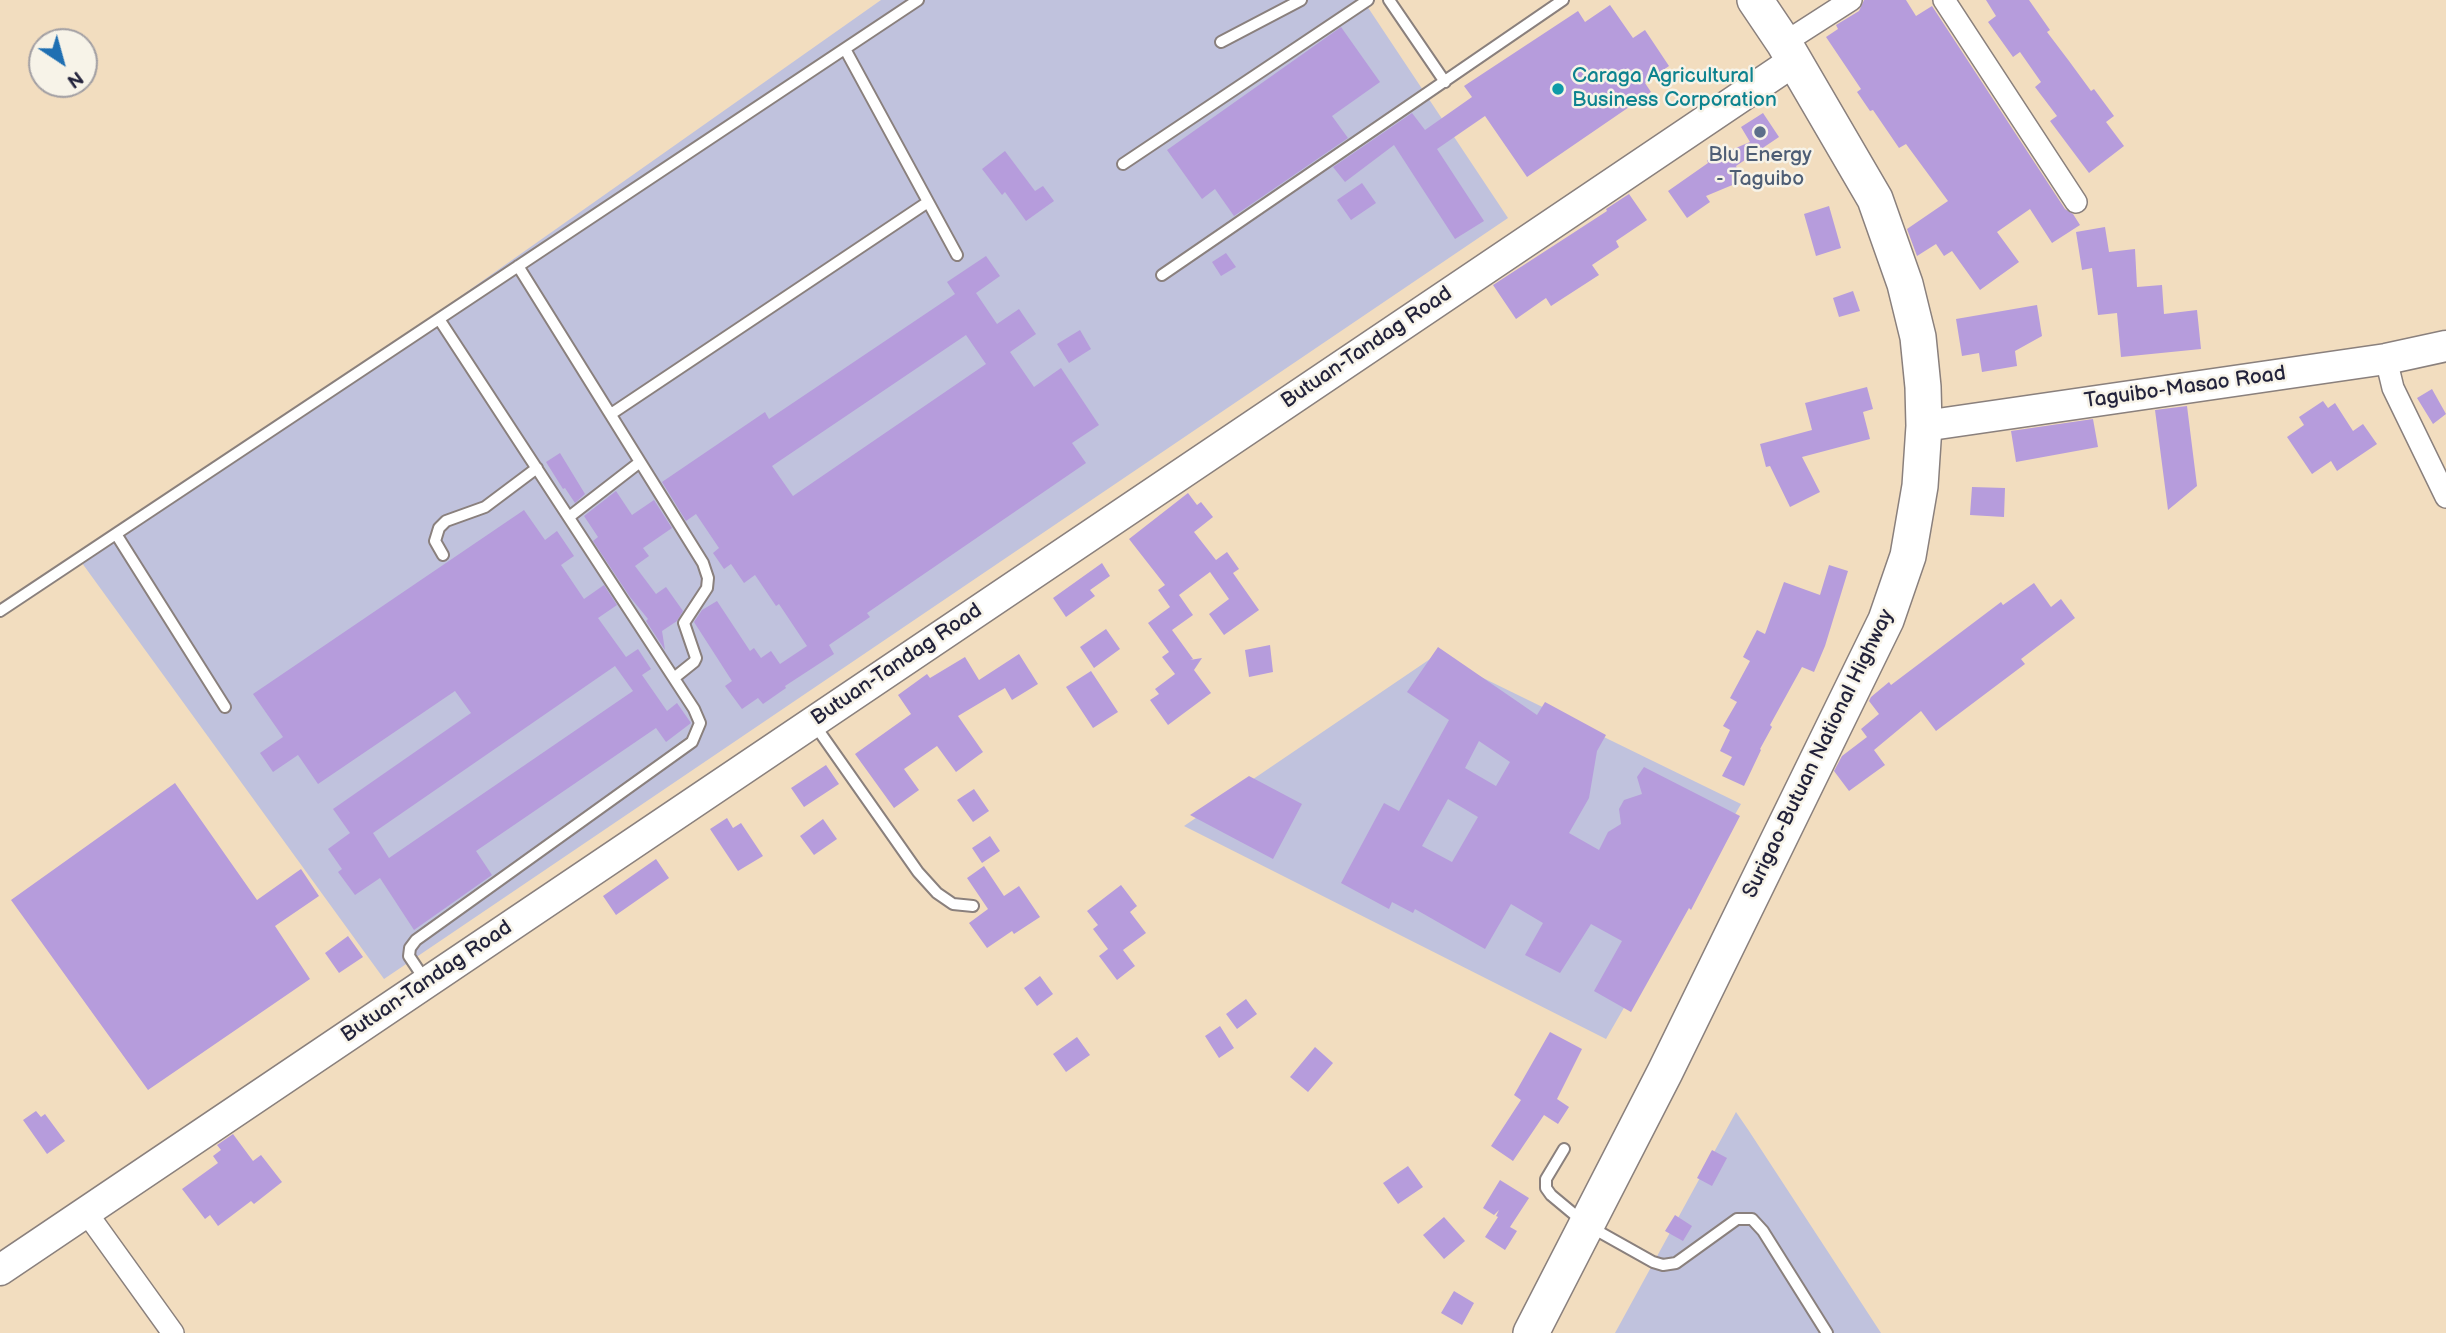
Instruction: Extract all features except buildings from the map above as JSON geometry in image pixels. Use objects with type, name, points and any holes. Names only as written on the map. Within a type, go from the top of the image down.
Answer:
[{"type":"highway","name":"Surigao-Butuan National Highway","points":[[1531,1333],[1886,620],[1908,556],[1920,486],[1924,426],[1918,337],[1901,272],[1875,199],[1789,52],[1755,0]]},
{"type":"main road","name":"Butuan-Tandag Road","points":[[0,1270],[813,722],[1789,52]]},
{"type":"main road","name":"Taguibo-Masao Road","points":[[1924,426],[2386,359],[2446,346]]},
{"type":"street","points":[[1789,52],[1852,0]]},
{"type":"street","points":[[1944,0],[2076,202]]},
{"type":"street","points":[[2386,359],[2393,388],[2446,497]]},
{"type":"street","points":[[86,1212],[173,1333]]},
{"type":"lane","points":[[0,611],[918,0]]},
{"type":"lane","points":[[1221,41],[1301,0]]},
{"type":"lane","points":[[1123,164],[1368,0]]},
{"type":"lane","points":[[1389,0],[1445,82]]},
{"type":"lane","points":[[1162,275],[1563,0]]},
{"type":"lane","points":[[845,49],[957,255]]},
{"type":"lane","points":[[611,414],[928,202]]},
{"type":"lane","points":[[518,266],[703,563],[708,578],[707,588],[684,623],[695,653],[694,662],[674,678]]},
{"type":"lane","points":[[427,982],[409,956],[410,948],[416,940],[692,742],[700,723],[674,678],[439,319]]},
{"type":"lane","points":[[569,517],[640,462]]},
{"type":"lane","points":[[443,555],[435,541],[439,528],[446,522],[485,507],[537,468]]},
{"type":"lane","points":[[116,534],[225,707]]},
{"type":"lane","points":[[813,722],[918,872],[937,893],[953,904],[973,906]]},
{"type":"lane","points":[[1564,1149],[1546,1179],[1546,1188],[1550,1195],[1587,1225],[1653,1262],[1663,1265],[1676,1263],[1737,1219],[1752,1219],[1763,1231],[1827,1333]]},
{"type":"shaded area","points":[[881,0],[1363,0],[1508,218],[384,979],[82,563]]},
{"type":"shaded area","points":[[1436,655],[1741,804],[1606,1039],[1184,826]]},
{"type":"shaded area","points":[[1736,1112],[1749,1131],[1881,1333],[1615,1333]]},
{"type":"place","name":"Caraga Agricultural Business Corporation","points":[[1558,89]]},
{"type":"place","name":"Blu Energy - Taguibo","points":[[1760,132]]}]
